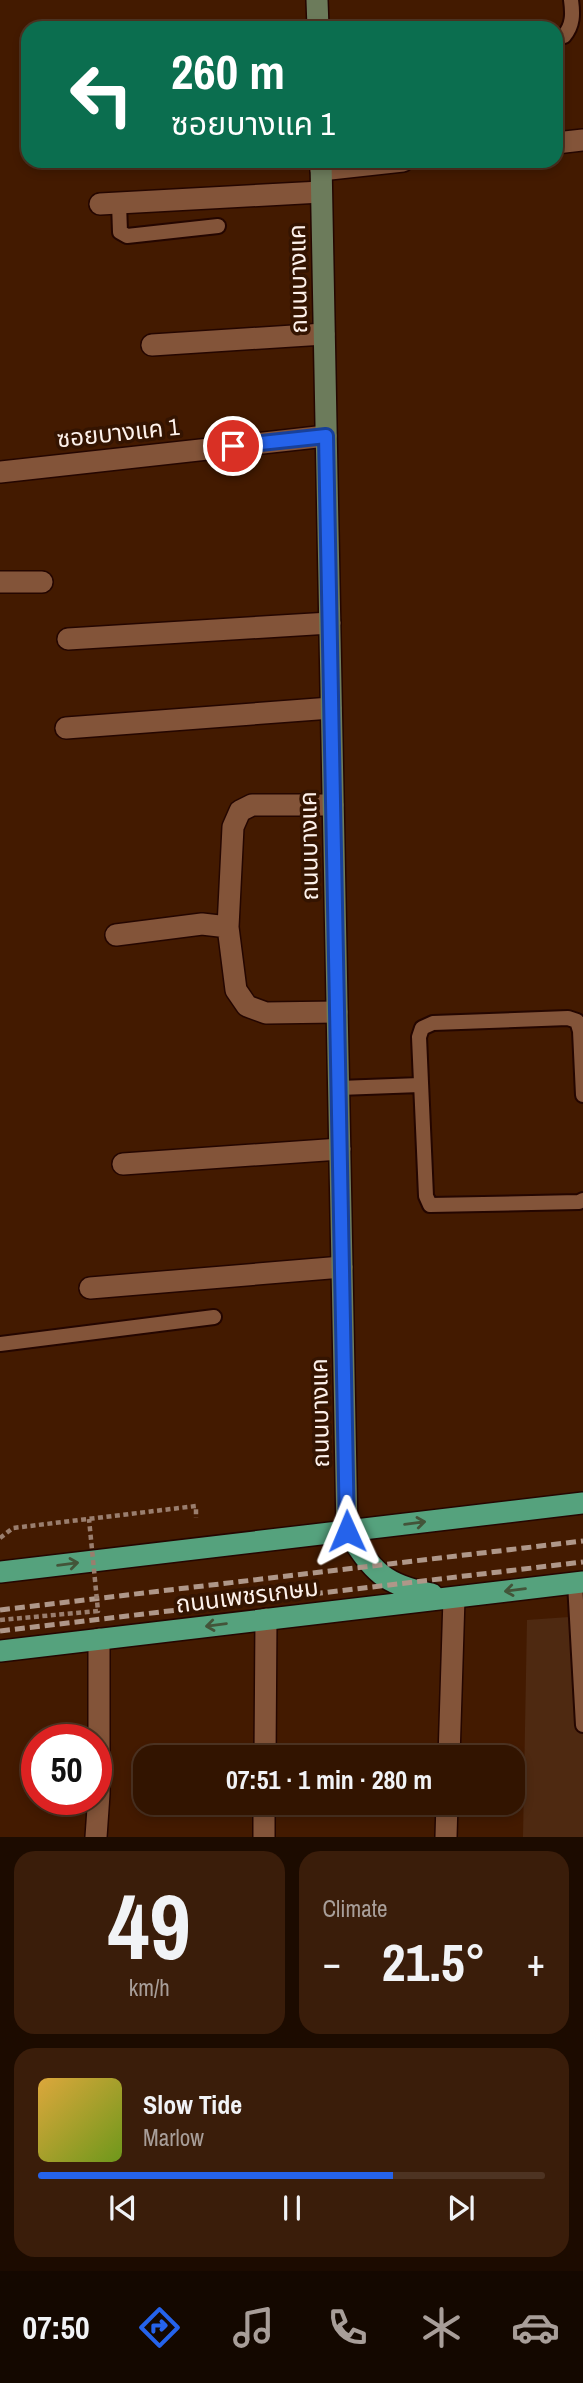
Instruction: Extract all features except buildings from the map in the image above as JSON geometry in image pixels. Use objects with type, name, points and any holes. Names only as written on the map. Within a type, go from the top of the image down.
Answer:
[{"type":"main road","points":[[317,0],[318,21]]},
{"type":"main road","name":"ถนนบางแค","points":[[321,168],[347,1531]]},
{"type":"main road","points":[[0,1572],[583,1503]]},
{"type":"main road","points":[[347,1531],[379,1574],[392,1584],[454,1598]]},
{"type":"main road","name":"ถนนเพชรเกษม","points":[[0,1651],[579,1582]]},
{"type":"street","points":[[563,142],[583,139]]},
{"type":"street","points":[[109,203],[321,192]]},
{"type":"street","points":[[152,345],[324,334]]},
{"type":"street","name":"ซอยบางแค 1","points":[[0,472],[326,436]]},
{"type":"street","points":[[0,582],[41,582]]},
{"type":"street","points":[[68,639],[330,623]]},
{"type":"street","points":[[66,728],[331,708]]},
{"type":"street","points":[[333,805],[252,805],[240,811],[233,827],[228,927],[236,990],[247,1006],[265,1013],[337,1012]]},
{"type":"street","points":[[116,935],[202,924],[228,927]]},
{"type":"street","points":[[122,1164],[340,1149]]},
{"type":"street","points":[[90,1288],[342,1267]]},
{"type":"street","points":[[449,1745],[454,1598]]},
{"type":"street","points":[[265,1745],[266,1619]]},
{"type":"street","points":[[96,1837],[99,1794],[99,1639]]},
{"type":"street","points":[[264,1815],[264,1837]]},
{"type":"street","points":[[446,1837],[447,1815]]},
{"type":"lane","points":[[563,36],[570,29],[573,14],[570,0]]},
{"type":"lane","points":[[109,203],[120,232],[127,236],[218,226]]},
{"type":"lane","points":[[583,1096],[580,1031],[577,1021],[568,1018],[433,1024],[422,1028],[419,1037],[420,1085],[426,1196],[430,1205],[583,1200]]},
{"type":"lane","points":[[339,1088],[420,1085]]},
{"type":"lane","points":[[0,1344],[214,1317]]},
{"type":"lane","points":[[579,1582],[583,1726]]},
{"type":"path","points":[[0,1538],[13,1528],[196,1506],[197,1518]]},
{"type":"path","points":[[0,1620],[98,1611],[89,1519]]},
{"type":"shaded area","points":[[583,1616],[583,1837],[523,1837],[527,1620]]},
{"type":"railway","points":[[0,1610],[583,1541]]},
{"type":"railway","points":[[0,1631],[583,1562]]},
{"type":"route","points":[[233,446],[326,436],[347,1531]]}]
